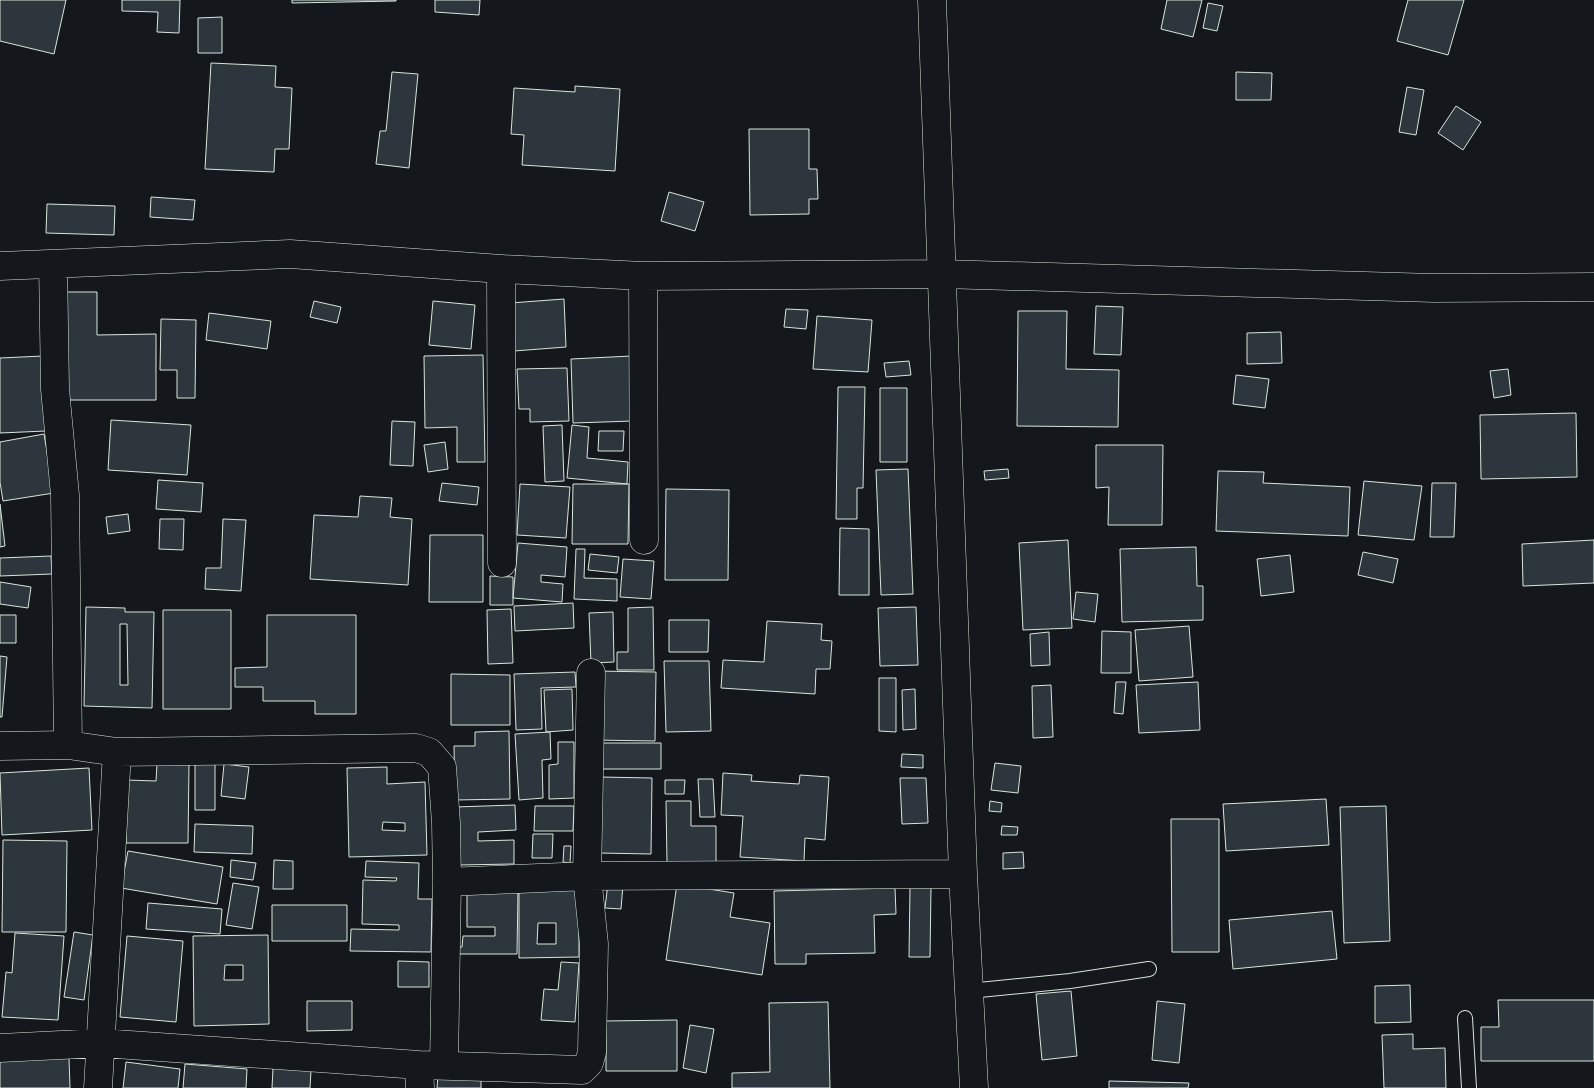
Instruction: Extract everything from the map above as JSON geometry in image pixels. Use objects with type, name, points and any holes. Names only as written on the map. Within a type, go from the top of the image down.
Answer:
[{"type":"street","points":[[932,0],[963,874],[974,1088]]},
{"type":"street","points":[[0,266],[290,254],[501,269],[643,276],[942,274],[1434,288],[1594,287]]},
{"type":"street","points":[[53,264],[55,389],[65,495],[68,745]]},
{"type":"street","points":[[501,269],[502,563]]},
{"type":"street","points":[[643,276],[644,540]]},
{"type":"street","points":[[0,1048],[101,1043],[428,1073],[582,1070],[589,1063],[592,1052],[594,944],[587,876],[590,673]]},
{"type":"street","points":[[0,746],[68,745],[117,752],[416,748],[429,752],[442,767],[446,823],[447,882],[428,1073]]},
{"type":"street","points":[[98,1088],[117,752]]},
{"type":"street","points":[[447,882],[587,876],[963,874]]},
{"type":"lane","points":[[969,991],[1070,981],[1149,969]]},
{"type":"lane","points":[[1465,1018],[1468,1088]]},
{"type":"building","points":[[0,0],[66,0],[54,54],[0,41]]},
{"type":"building","points":[[122,0],[180,0],[179,33],[157,32],[158,12],[122,11]]},
{"type":"building","points":[[292,0],[396,0],[396,1],[292,3]]},
{"type":"building","points":[[435,0],[480,0],[479,15],[435,12]]},
{"type":"building","points":[[1167,0],[1202,0],[1193,37],[1161,29]]},
{"type":"building","points":[[1408,0],[1464,0],[1448,55],[1397,41]]},
{"type":"building","points":[[1208,3],[1223,6],[1217,31],[1203,28]]},
{"type":"building","points":[[222,17],[222,53],[198,53],[198,18]]},
{"type":"building","points":[[211,63],[276,66],[275,87],[292,88],[289,149],[275,149],[274,172],[205,169]]},
{"type":"building","points":[[392,72],[418,74],[409,168],[376,164],[380,131],[386,131]]},
{"type":"building","points":[[1236,72],[1272,73],[1271,100],[1236,100]]},
{"type":"building","points":[[575,86],[620,89],[615,171],[522,165],[524,135],[511,134],[514,88],[575,92]]},
{"type":"building","points":[[1407,87],[1424,90],[1416,135],[1399,132]]},
{"type":"building","points":[[1456,106],[1481,122],[1463,150],[1438,133]]},
{"type":"building","points":[[749,129],[809,129],[809,169],[817,169],[818,199],[809,199],[809,214],[750,215]]},
{"type":"building","points":[[669,192],[704,202],[695,231],[661,221]]},
{"type":"building","points":[[151,197],[195,200],[193,220],[150,217]]},
{"type":"building","points":[[47,204],[115,206],[114,235],[46,233]]},
{"type":"building","points":[[66,292],[97,292],[97,335],[156,334],[156,400],[66,400]]},
{"type":"building","points":[[564,299],[566,347],[514,351],[510,303]]},
{"type":"building","points":[[314,301],[341,307],[337,323],[310,317]]},
{"type":"building","points":[[433,301],[475,305],[471,349],[429,345]]},
{"type":"building","points":[[1096,306],[1123,307],[1121,355],[1094,354]]},
{"type":"building","points":[[786,309],[808,310],[806,329],[784,327]]},
{"type":"building","points":[[1018,311],[1067,311],[1066,369],[1119,370],[1118,427],[1017,426]]},
{"type":"building","points":[[209,313],[271,321],[267,349],[206,340]]},
{"type":"building","points":[[817,316],[872,320],[868,372],[813,369]]},
{"type":"building","points":[[161,319],[196,320],[195,398],[177,398],[177,370],[160,370]]},
{"type":"building","points":[[1281,332],[1282,363],[1247,364],[1247,333]]},
{"type":"building","points":[[483,355],[485,462],[457,462],[457,427],[425,428],[424,356]]},
{"type":"building","points":[[43,356],[46,431],[0,433],[0,358]]},
{"type":"building","points":[[631,356],[633,421],[573,423],[571,359]]},
{"type":"building","points":[[909,361],[911,375],[886,377],[884,363]]},
{"type":"building","points":[[567,368],[569,421],[530,422],[530,409],[519,409],[517,369]]},
{"type":"building","points":[[1508,369],[1511,395],[1494,398],[1490,371]]},
{"type":"building","points":[[1236,375],[1269,379],[1265,408],[1233,404]]},
{"type":"building","points":[[838,387],[865,387],[863,488],[857,488],[857,519],[836,519]]},
{"type":"building","points":[[880,388],[907,388],[907,462],[880,462]]},
{"type":"building","points":[[1576,413],[1577,477],[1481,479],[1480,415]]},
{"type":"building","points":[[111,420],[191,425],[187,475],[108,470]]},
{"type":"building","points":[[392,421],[415,422],[413,466],[390,465]]},
{"type":"building","points":[[562,425],[564,481],[545,482],[543,426]]},
{"type":"building","points":[[572,425],[589,427],[587,458],[628,462],[627,484],[567,478]]},
{"type":"building","points":[[599,431],[624,431],[623,451],[598,451]]},
{"type":"building","points":[[44,434],[54,493],[3,501],[0,482],[0,442]]},
{"type":"building","points":[[445,442],[448,469],[428,472],[424,445]]},
{"type":"building","points":[[1096,445],[1163,445],[1162,525],[1108,525],[1109,487],[1096,488]]},
{"type":"building","points":[[908,469],[913,594],[881,595],[876,470]]},
{"type":"building","points":[[1008,469],[1009,478],[985,480],[984,471]]},
{"type":"building","points":[[1218,471],[1264,472],[1263,483],[1350,487],[1348,536],[1216,531]]},
{"type":"building","points":[[158,480],[203,483],[201,512],[156,509]]},
{"type":"building","points":[[1364,481],[1422,486],[1414,540],[1358,535]]},
{"type":"building","points":[[442,483],[479,487],[477,505],[439,501]]},
{"type":"building","points":[[1432,483],[1456,483],[1454,537],[1430,537]]},
{"type":"building","points":[[520,484],[570,487],[566,538],[517,535]]},
{"type":"building","points":[[573,484],[629,484],[628,544],[572,544]]},
{"type":"building","points":[[666,489],[729,490],[728,580],[665,580]]},
{"type":"building","points":[[360,496],[392,498],[390,517],[412,519],[408,585],[310,579],[314,515],[358,517]]},
{"type":"building","points":[[0,504],[5,546],[0,547]]},
{"type":"building","points":[[128,514],[130,531],[108,534],[106,517]]},
{"type":"building","points":[[160,519],[184,519],[183,550],[159,549]]},
{"type":"building","points":[[223,519],[246,520],[241,591],[205,589],[206,568],[221,568]]},
{"type":"building","points":[[840,528],[869,529],[869,595],[839,595]]},
{"type":"building","points":[[430,535],[483,535],[483,602],[429,602]]},
{"type":"building","points":[[1068,540],[1072,628],[1023,630],[1019,543]]},
{"type":"building","points":[[1594,540],[1594,583],[1523,586],[1522,544]]},
{"type":"building","points":[[518,543],[567,547],[565,577],[541,575],[541,582],[563,584],[562,602],[513,598]]},
{"type":"building","points":[[1196,547],[1197,586],[1203,586],[1203,620],[1122,622],[1120,549]]},
{"type":"building","points":[[576,549],[585,549],[584,578],[617,579],[617,601],[574,599]]},
{"type":"building","points":[[1363,552],[1398,559],[1393,583],[1358,575]]},
{"type":"building","points":[[590,554],[619,557],[617,573],[588,570]]},
{"type":"building","points":[[1290,555],[1294,592],[1261,596],[1257,559]]},
{"type":"building","points":[[51,556],[52,574],[0,576],[0,558]]},
{"type":"building","points":[[623,559],[654,561],[651,599],[620,597]]},
{"type":"building","points":[[490,576],[513,577],[513,605],[490,605]]},
{"type":"building","points":[[0,582],[31,587],[28,608],[0,604]]},
{"type":"building","points":[[1076,592],[1098,594],[1095,622],[1073,619]]},
{"type":"building","points":[[573,603],[574,628],[515,631],[514,606]]},
{"type":"building","points":[[86,607],[125,608],[125,612],[154,612],[152,708],[84,706]],"holes":[[[120,624],[127,624],[128,685],[120,685]]]},
{"type":"building","points":[[653,607],[654,670],[617,670],[617,652],[628,652],[628,608]]},
{"type":"building","points":[[916,607],[918,665],[880,666],[878,608]]},
{"type":"building","points":[[511,609],[513,663],[488,664],[487,610]]},
{"type":"building","points":[[163,610],[231,610],[231,709],[163,709]]},
{"type":"building","points":[[613,612],[614,662],[591,663],[589,613]]},
{"type":"building","points":[[0,615],[16,615],[16,643],[0,643]]},
{"type":"building","points":[[267,615],[356,615],[356,714],[315,714],[315,701],[263,701],[263,687],[235,687],[235,668],[267,667]]},
{"type":"building","points":[[669,620],[709,620],[708,652],[669,652]]},
{"type":"building","points":[[767,621],[822,624],[821,640],[832,641],[830,669],[816,669],[815,694],[721,688],[723,660],[764,662]]},
{"type":"building","points":[[1189,626],[1193,677],[1139,681],[1135,630]]},
{"type":"building","points":[[1102,631],[1131,632],[1131,673],[1101,673]]},
{"type":"building","points":[[1049,632],[1050,665],[1031,666],[1030,634]]},
{"type":"building","points":[[0,656],[7,657],[2,717],[0,717]]},
{"type":"building","points":[[664,661],[709,661],[711,731],[666,732]]},
{"type":"building","points":[[594,671],[656,672],[655,741],[593,740]]},
{"type":"building","points":[[575,672],[576,687],[541,688],[542,729],[516,730],[514,674]]},
{"type":"building","points":[[451,674],[510,675],[510,725],[451,725]]},
{"type":"building","points":[[879,678],[896,678],[896,732],[879,731]]},
{"type":"building","points":[[1116,682],[1126,682],[1123,714],[1114,713]]},
{"type":"building","points":[[1198,682],[1200,730],[1139,733],[1136,685]]},
{"type":"building","points":[[1051,685],[1053,737],[1033,738],[1032,686]]},
{"type":"building","points":[[572,689],[573,730],[546,732],[544,690]]},
{"type":"building","points":[[915,689],[916,729],[903,730],[902,690]]},
{"type":"building","points":[[509,731],[510,799],[455,800],[454,746],[475,746],[475,732]]},
{"type":"building","points":[[550,732],[551,759],[542,760],[543,798],[519,800],[515,734]]},
{"type":"building","points":[[558,742],[574,742],[574,798],[549,799],[549,765],[558,764]]},
{"type":"building","points":[[600,743],[661,743],[661,769],[600,769]]},
{"type":"building","points":[[902,754],[923,755],[923,768],[901,767]]},
{"type":"building","points":[[995,763],[1021,766],[1018,793],[991,790]]},
{"type":"building","points":[[157,764],[189,764],[188,843],[126,843],[127,780],[156,781]]},
{"type":"building","points":[[195,764],[215,764],[215,810],[195,810]]},
{"type":"building","points":[[224,764],[249,767],[245,799],[221,796]]},
{"type":"building","points":[[387,767],[387,784],[425,782],[427,855],[349,857],[347,768]],"holes":[[[383,822],[405,823],[405,831],[382,830]]]},
{"type":"building","points":[[89,768],[92,830],[2,835],[0,773]]},
{"type":"building","points":[[723,773],[752,775],[751,781],[799,784],[800,775],[829,777],[825,840],[805,838],[804,861],[740,857],[743,816],[721,815]]},
{"type":"building","points":[[600,777],[652,778],[651,854],[599,853]]},
{"type":"building","points":[[900,778],[926,778],[928,823],[902,824]]},
{"type":"building","points":[[698,779],[713,779],[715,817],[700,817]]},
{"type":"building","points":[[665,780],[685,780],[684,794],[665,794]]},
{"type":"building","points":[[1326,799],[1329,845],[1226,851],[1223,804]]},
{"type":"building","points":[[666,801],[691,801],[691,826],[716,826],[716,862],[667,863]]},
{"type":"building","points":[[990,801],[1002,803],[1001,812],[989,811]]},
{"type":"building","points":[[515,805],[516,830],[478,832],[478,841],[514,840],[514,864],[457,865],[455,807]]},
{"type":"building","points":[[535,806],[574,806],[573,831],[534,831]]},
{"type":"building","points":[[1386,806],[1390,941],[1344,943],[1340,807]]},
{"type":"building","points":[[1171,819],[1219,819],[1219,952],[1172,952]]},
{"type":"building","points":[[195,824],[253,826],[252,854],[194,852]]},
{"type":"building","points":[[1002,826],[1018,827],[1017,835],[1001,835]]},
{"type":"building","points":[[533,834],[553,834],[552,858],[532,858]]},
{"type":"building","points":[[3,840],[67,841],[66,932],[2,932]]},
{"type":"building","points":[[564,846],[571,846],[570,863],[563,862]]},
{"type":"building","points":[[128,851],[223,867],[217,904],[121,888]]},
{"type":"building","points":[[1023,852],[1024,868],[1003,869],[1003,853]]},
{"type":"building","points":[[231,860],[256,863],[253,880],[230,877]]},
{"type":"building","points":[[274,860],[293,861],[293,889],[273,889]]},
{"type":"building","points":[[366,861],[419,863],[418,899],[432,899],[431,952],[350,951],[351,929],[399,930],[399,925],[362,924],[363,880],[396,881],[397,878],[365,877]]},
{"type":"building","points":[[233,883],[259,887],[252,929],[226,925]]},
{"type":"building","points":[[608,883],[623,885],[621,909],[605,908]]},
{"type":"building","points":[[677,884],[734,893],[730,917],[770,923],[762,975],[666,960]]},
{"type":"building","points":[[910,887],[931,887],[930,957],[909,957]]},
{"type":"building","points":[[895,888],[896,914],[874,915],[875,953],[806,954],[806,964],[775,964],[774,891]]},
{"type":"building","points":[[519,889],[579,889],[579,957],[519,958]],"holes":[[[538,923],[556,923],[556,944],[537,944]]]},
{"type":"building","points":[[467,890],[518,890],[517,954],[453,954],[453,947],[462,947],[463,936],[495,936],[495,927],[467,927]]},
{"type":"building","points":[[148,903],[222,909],[220,934],[146,929]]},
{"type":"building","points":[[272,905],[347,905],[347,941],[272,941]]},
{"type":"building","points":[[1332,911],[1337,959],[1233,969],[1229,920]]},
{"type":"building","points":[[74,932],[93,935],[84,1000],[64,997]]},
{"type":"building","points":[[15,933],[64,936],[58,1020],[2,1017],[6,972],[12,973]]},
{"type":"building","points":[[268,935],[269,1024],[194,1026],[193,936]],"holes":[[[225,965],[243,965],[243,980],[224,980]]]},
{"type":"building","points":[[127,936],[183,941],[176,1022],[120,1017]]},
{"type":"building","points":[[398,961],[429,962],[429,987],[398,987]]},
{"type":"building","points":[[561,962],[579,963],[575,1022],[541,1020],[544,989],[558,990]]},
{"type":"building","points":[[1410,985],[1411,1022],[1375,1023],[1375,986]]},
{"type":"building","points":[[1071,991],[1077,1056],[1042,1060],[1036,994]]},
{"type":"building","points":[[1498,1000],[1594,1000],[1594,1061],[1481,1061],[1481,1027],[1499,1027]]},
{"type":"building","points":[[307,1001],[352,1001],[352,1030],[307,1031]]},
{"type":"building","points":[[1157,1001],[1185,1004],[1179,1063],[1152,1060]]},
{"type":"building","points":[[828,1002],[830,1088],[732,1088],[732,1073],[770,1072],[769,1003]]},
{"type":"building","points":[[677,1020],[677,1071],[606,1071],[606,1021]]},
{"type":"building","points":[[690,1025],[714,1029],[706,1073],[683,1068]]},
{"type":"building","points":[[1413,1034],[1413,1049],[1445,1048],[1446,1088],[1384,1088],[1382,1035]]},
{"type":"building","points":[[69,1058],[70,1088],[0,1088],[0,1060]]},
{"type":"building","points":[[126,1062],[180,1069],[178,1088],[123,1088]]},
{"type":"building","points":[[185,1064],[247,1069],[246,1088],[183,1088]]},
{"type":"building","points":[[273,1068],[311,1070],[310,1088],[272,1088]]},
{"type":"building","points":[[438,1075],[481,1075],[481,1088],[437,1088]]},
{"type":"building","points":[[1109,1081],[1189,1083],[1188,1088],[1109,1088]]}]
